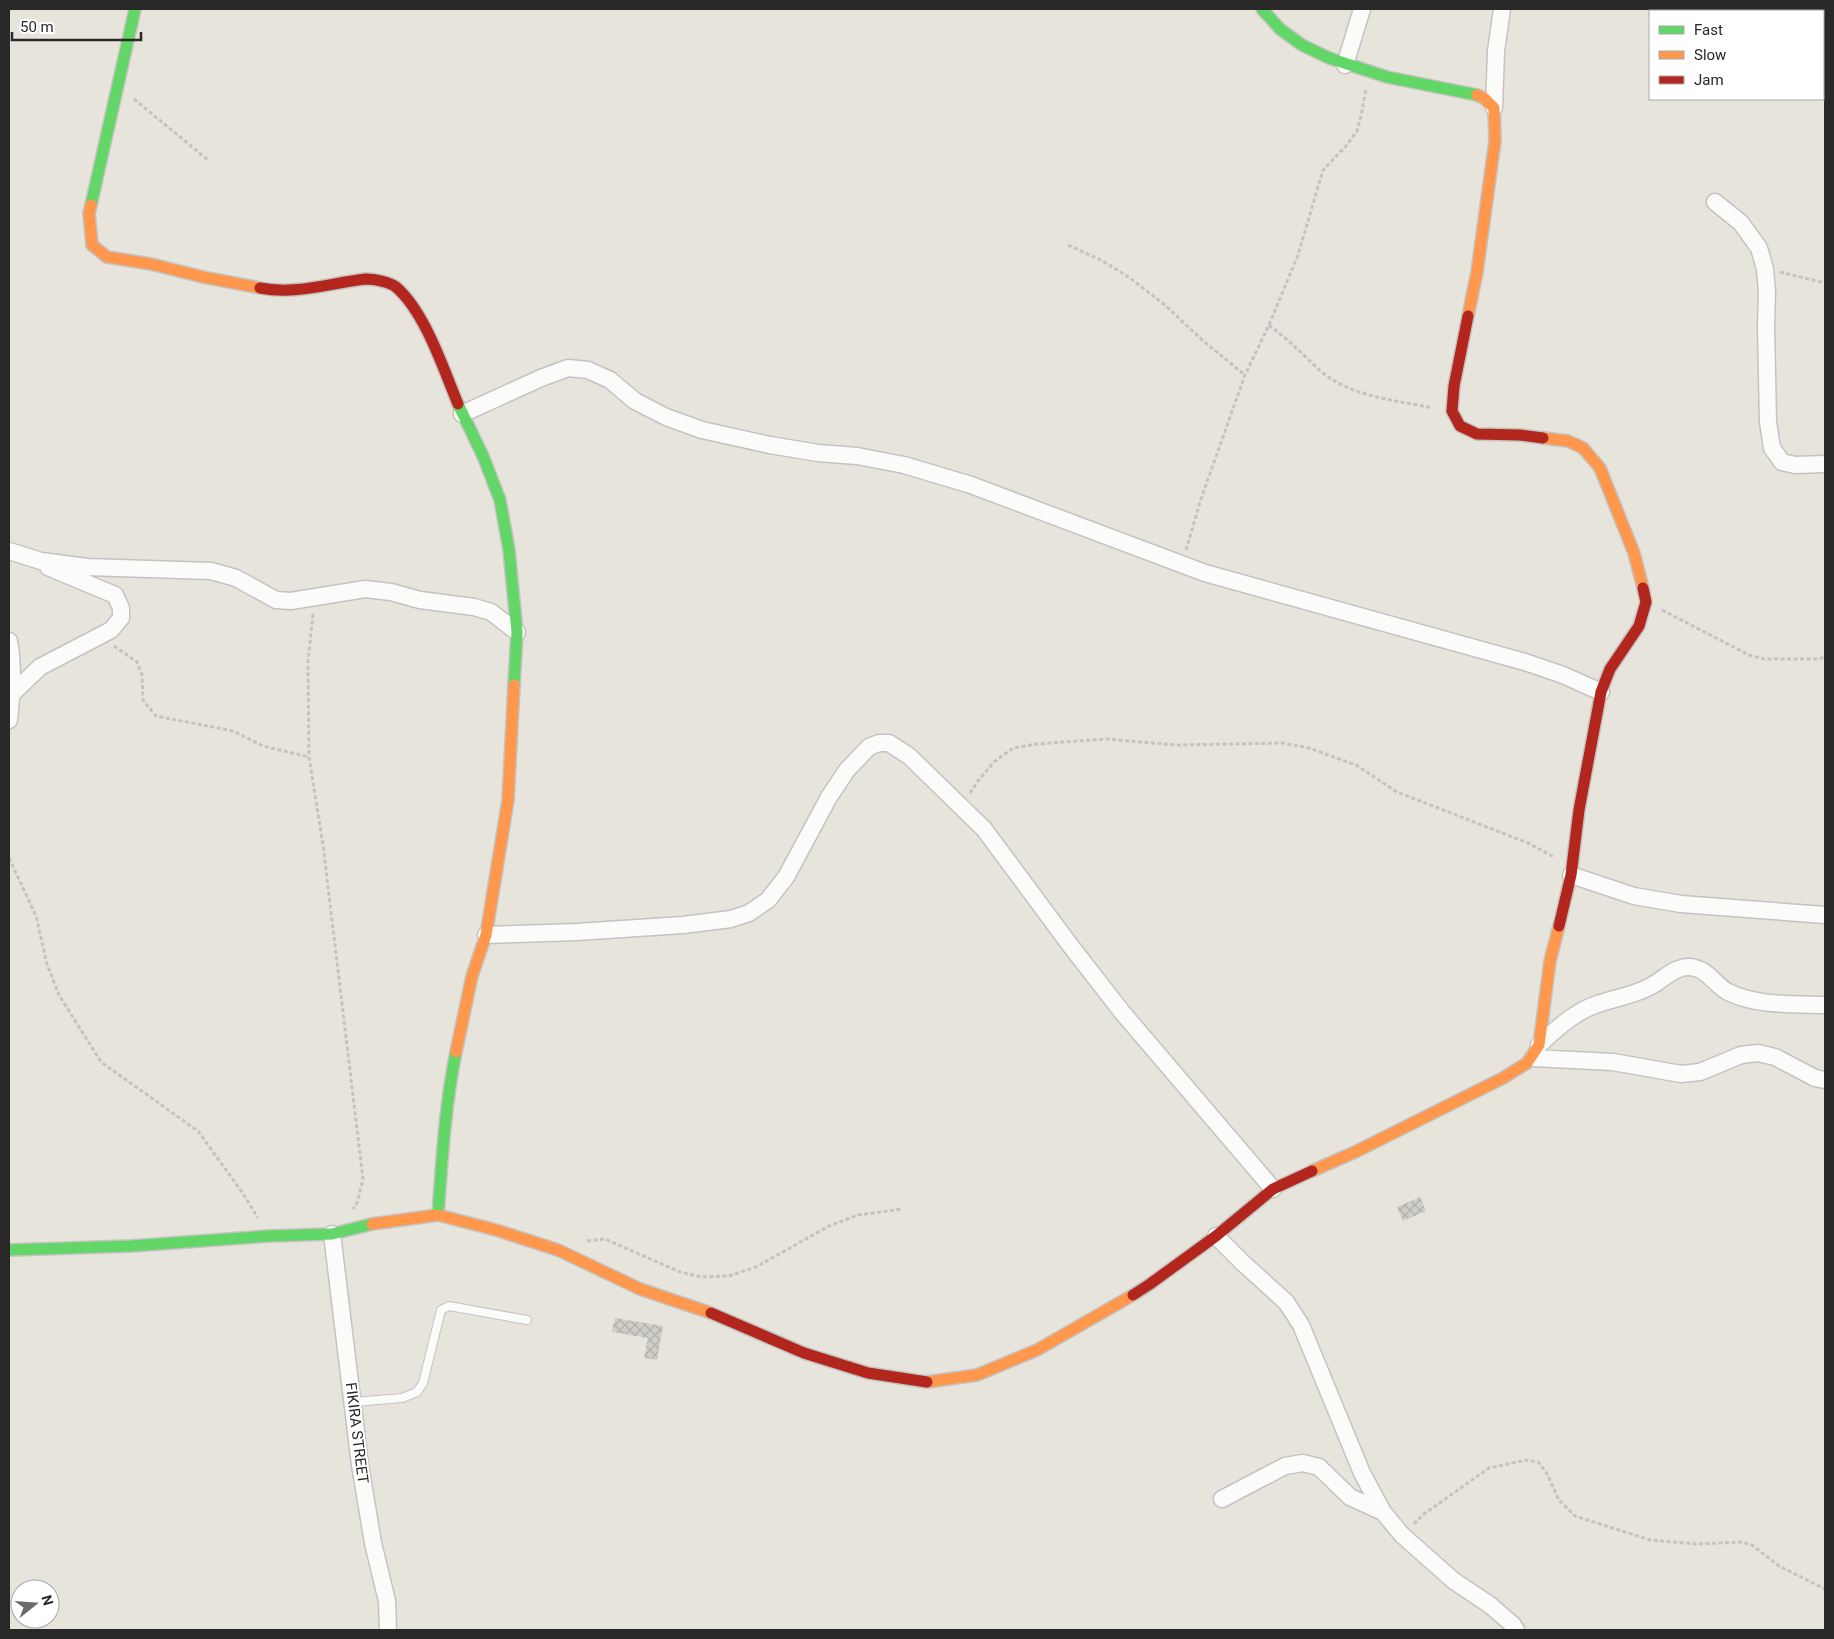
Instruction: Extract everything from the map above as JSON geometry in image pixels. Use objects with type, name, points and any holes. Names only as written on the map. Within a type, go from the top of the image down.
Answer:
[{"type":"street","points":[[135,9],[89,213],[92,245],[106,257],[151,264],[202,277],[263,289],[295,291],[369,279],[394,284],[413,306],[434,347],[462,414],[483,456],[500,500],[509,550],[517,632],[508,800],[486,935],[472,976],[450,1080],[438,1215]]},
{"type":"street","points":[[1345,65],[1362,9]]},
{"type":"street","points":[[1502,9],[1496,51],[1495,141],[1477,272],[1454,386],[1452,412],[1460,426],[1477,434],[1539,437],[1568,441],[1583,448],[1600,468],[1634,553],[1644,586],[1646,602],[1639,626],[1610,669],[1601,692],[1580,801],[1571,875],[1550,960],[1536,1051]]},
{"type":"street","points":[[1269,13],[1301,44],[1345,65],[1388,78],[1472,92],[1484,98],[1494,108]]},
{"type":"street","points":[[1715,202],[1741,223],[1759,248],[1765,269],[1768,292],[1766,326],[1768,422],[1772,448],[1782,462],[1795,465],[1825,464]]},
{"type":"street","points":[[462,414],[541,378],[568,368],[588,370],[610,380],[635,401],[666,417],[702,430],[770,445],[818,453],[857,456],[904,465],[971,485],[1205,573],[1525,662],[1563,675],[1601,692]]},
{"type":"street","points":[[9,551],[41,561],[86,567],[211,571],[236,578],[276,600],[291,601],[365,589],[390,592],[420,600],[474,607],[491,612],[517,632]]},
{"type":"street","points":[[12,693],[40,667],[111,630],[121,618],[121,608],[115,595],[45,566],[41,561]]},
{"type":"street","points":[[9,641],[12,693],[9,720]]},
{"type":"street","points":[[486,935],[683,925],[731,919],[749,913],[768,900],[786,877],[846,770],[870,747],[879,743],[889,743],[909,756],[984,829],[1122,1012],[1273,1189]]},
{"type":"street","points":[[1571,875],[1634,896],[1681,904],[1825,915]]},
{"type":"street","points":[[9,1250],[131,1246],[269,1236],[332,1234],[378,1223],[438,1215],[496,1230],[558,1250],[640,1289],[727,1319],[804,1353],[868,1373],[924,1383],[978,1375],[1037,1350],[1099,1316],[1150,1284],[1216,1236],[1273,1189],[1355,1152],[1517,1071],[1577,1013],[1598,1003],[1651,987],[1681,967],[1694,967],[1704,972],[1726,991],[1742,998],[1825,1005]]},
{"type":"street","points":[[1536,1051],[1680,1074],[1700,1072],[1742,1055],[1758,1053],[1775,1057],[1815,1078],[1825,1080]]},
{"type":"street","name":"FIKIRA STREET","points":[[332,1234],[342,1322],[354,1402],[360,1465],[387,1602],[388,1630]]},
{"type":"street","points":[[1216,1236],[1286,1302],[1301,1325],[1362,1473],[1383,1512],[1402,1535],[1454,1581],[1490,1604],[1516,1630]]},
{"type":"street","points":[[1222,1499],[1285,1466],[1303,1463],[1319,1467],[1350,1497],[1383,1512]]},
{"type":"lane","points":[[354,1402],[402,1398],[418,1392],[423,1383],[441,1310],[449,1306],[527,1320]]},
{"type":"path","points":[[1182,564],[1201,499],[1245,375],[1269,325],[1298,255],[1323,170],[1346,146],[1357,131],[1363,108],[1368,72]]},
{"type":"path","points":[[117,92],[136,100],[208,160]]},
{"type":"path","points":[[1068,246],[1103,261],[1130,278],[1165,304],[1202,340],[1245,375]]},
{"type":"path","points":[[1765,269],[1825,283]]},
{"type":"path","points":[[1269,325],[1318,370],[1346,387],[1370,396],[1452,412]]},
{"type":"path","points":[[315,598],[308,662],[309,757],[323,845],[363,1179],[357,1203],[351,1211]]},
{"type":"path","points":[[1646,602],[1749,655],[1764,658],[1818,659],[1825,657]]},
{"type":"path","points":[[98,637],[137,662],[142,675],[143,700],[156,716],[233,731],[263,746],[309,757]]},
{"type":"path","points":[[962,806],[978,781],[994,762],[1013,748],[1037,744],[1106,739],[1177,745],[1282,743],[1309,748],[1356,765],[1397,792],[1528,843],[1553,857],[1571,875]]},
{"type":"path","points":[[9,858],[36,916],[47,964],[59,995],[101,1062],[198,1131],[242,1192],[269,1236]]},
{"type":"path","points":[[558,1250],[572,1243],[605,1239],[680,1272],[702,1277],[729,1276],[756,1267],[828,1226],[858,1215],[902,1209]]},
{"type":"path","points":[[1402,1535],[1424,1514],[1489,1468],[1526,1460],[1538,1462],[1546,1472],[1559,1500],[1575,1516],[1650,1540],[1696,1544],[1742,1542],[1752,1546],[1780,1566],[1825,1589]]},
{"type":"building","points":[[1420,1197],[1426,1211],[1403,1221],[1397,1207]]},
{"type":"building","points":[[615,1318],[663,1326],[657,1360],[644,1358],[648,1338],[612,1332]]},
{"type":"traffic: fast","points":[[91,205],[135,9]]},
{"type":"traffic: fast","points":[[1262,9],[1280,29],[1302,45],[1329,58],[1387,77],[1477,95]]},
{"type":"traffic: fast","points":[[458,404],[483,456],[500,500],[509,550],[517,632],[514,685]]},
{"type":"traffic: fast","points":[[438,1215],[447,1113],[456,1052]]},
{"type":"traffic: fast","points":[[9,1250],[131,1246],[269,1236],[332,1234],[372,1224]]},
{"type":"traffic: slow","points":[[1468,316],[1477,272],[1495,141],[1494,108],[1484,98],[1477,95]]},
{"type":"traffic: slow","points":[[91,205],[89,213],[92,245],[107,257],[151,264],[203,277],[260,288]]},
{"type":"traffic: slow","points":[[1543,438],[1568,441],[1583,448],[1600,468],[1634,553],[1643,588]]},
{"type":"traffic: slow","points":[[456,1052],[472,976],[486,935],[508,800],[514,685]]},
{"type":"traffic: slow","points":[[1312,1171],[1355,1152],[1503,1078],[1527,1063],[1539,1045],[1550,961],[1559,926]]},
{"type":"traffic: slow","points":[[372,1224],[438,1215],[496,1230],[558,1250],[640,1289],[711,1313]]},
{"type":"traffic: slow","points":[[927,1382],[977,1375],[1037,1350],[1133,1295]]},
{"type":"traffic: jam","points":[[260,288],[273,290],[313,288],[366,279],[393,285],[416,311],[432,341],[458,404]]},
{"type":"traffic: jam","points":[[1468,316],[1454,386],[1452,411],[1460,426],[1477,434],[1520,435],[1543,438]]},
{"type":"traffic: jam","points":[[1559,926],[1571,875],[1579,810],[1601,692],[1610,669],[1639,626],[1646,602],[1643,588]]},
{"type":"traffic: jam","points":[[1133,1295],[1216,1236],[1273,1189],[1312,1171]]},
{"type":"traffic: jam","points":[[711,1313],[804,1353],[868,1373],[927,1382]]}]
